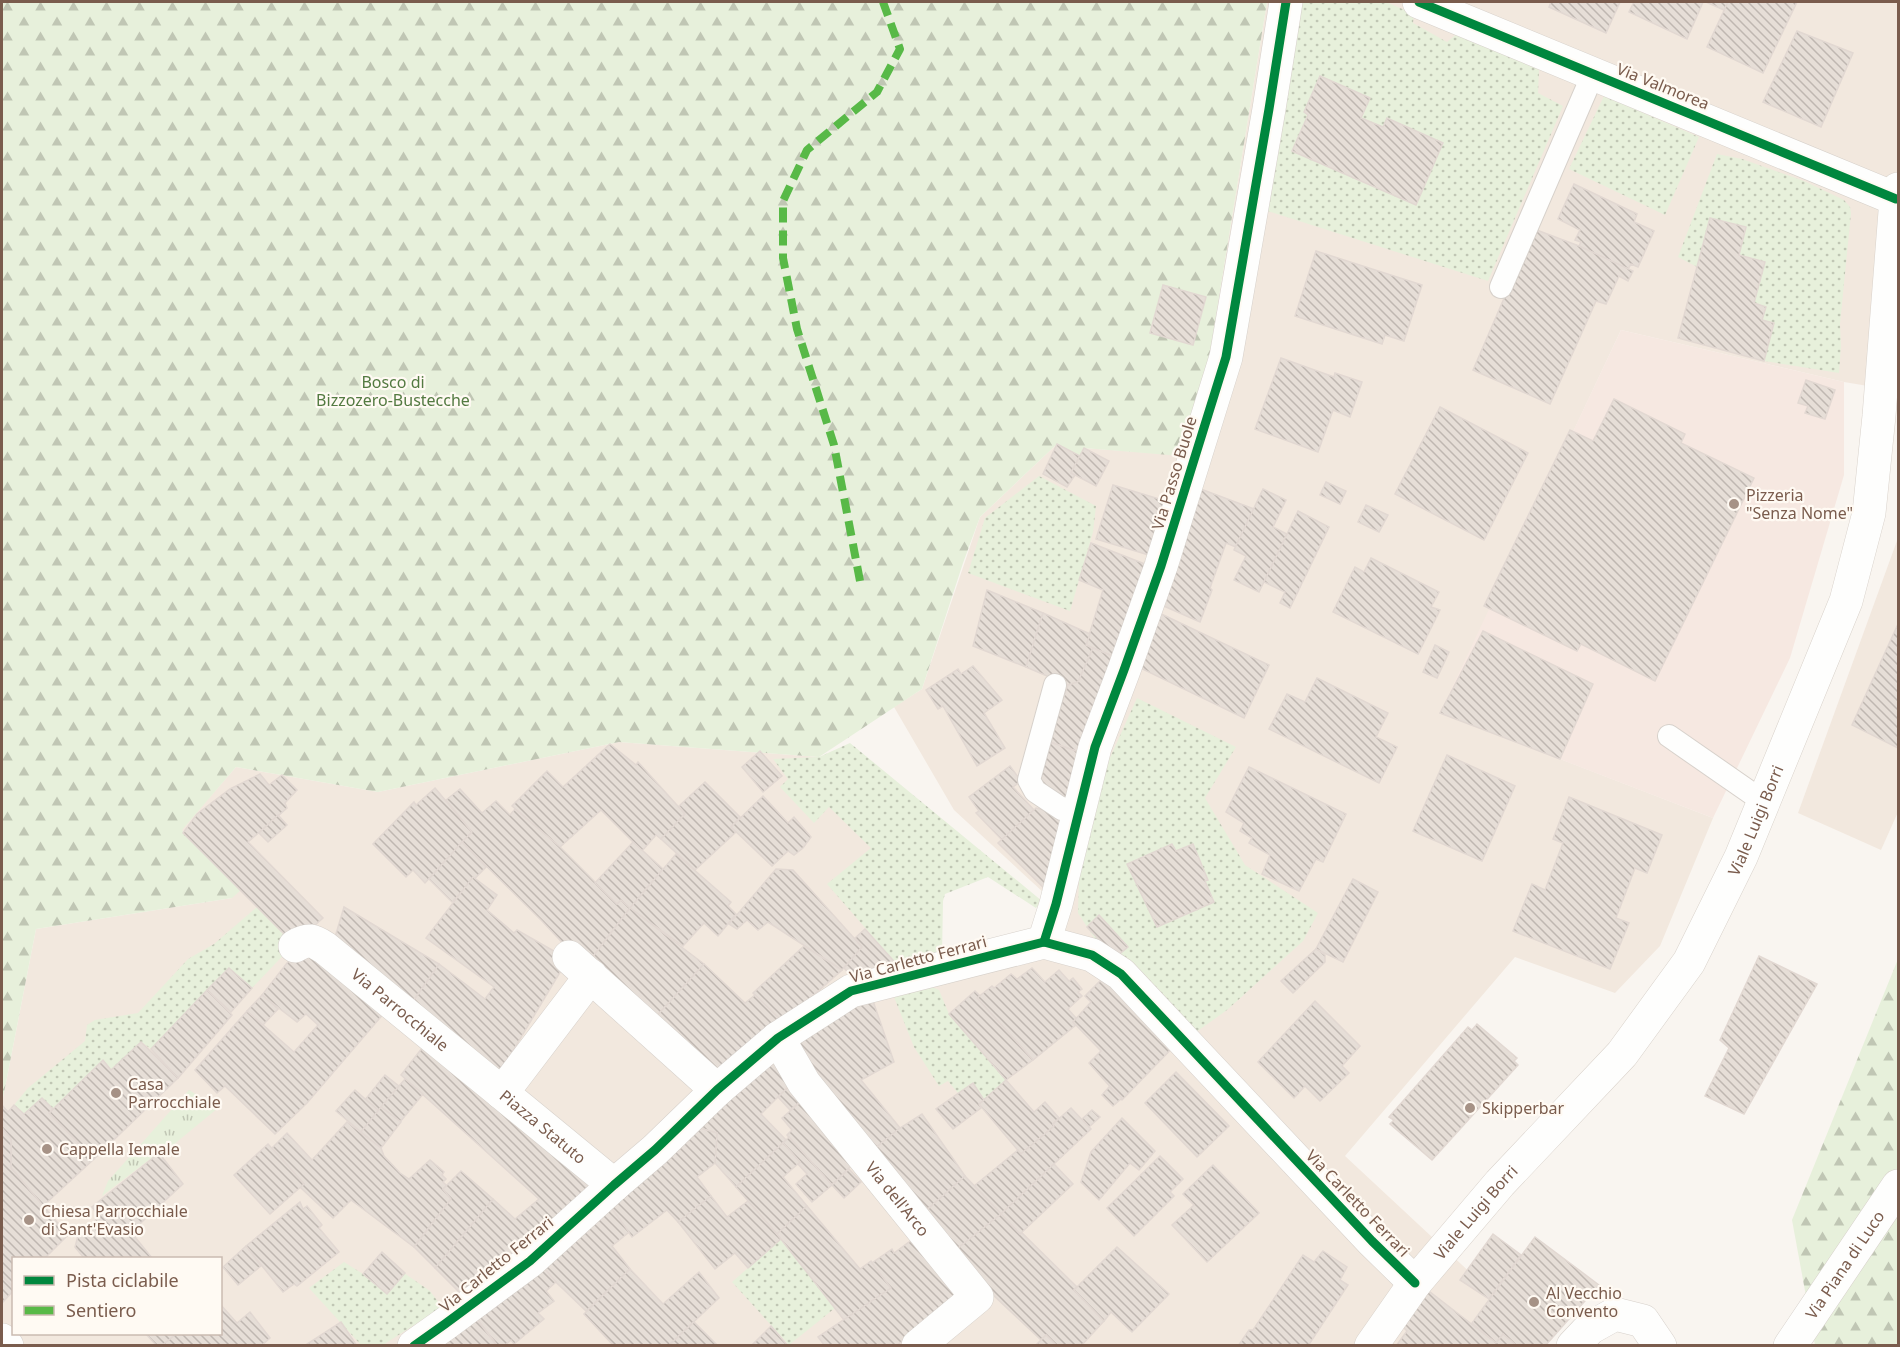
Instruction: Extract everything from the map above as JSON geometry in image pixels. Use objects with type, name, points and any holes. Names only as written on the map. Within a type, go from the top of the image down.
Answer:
[{"type":"street","name":"Via Passo Buole","points":[[1044,942],[1095,747],[1161,566],[1226,357],[1286,2]]},
{"type":"street","name":"Via Valmorea","points":[[1419,2],[1593,74],[1897,194]]},
{"type":"street","name":"Viale Luigi Borri","points":[[1371,1346],[1415,1283],[1500,1183],[1622,1054],[1689,962],[1741,857],[1846,601],[1869,513],[1897,194]]},
{"type":"street","name":"Via Parrocchiale","points":[[295,946],[305,940],[312,940],[325,948],[502,1093]]},
{"type":"street","name":"Via Carletto Ferrari","points":[[414,1346],[530,1261],[655,1150],[717,1090],[778,1038],[851,991],[1044,942],[1092,955],[1121,974],[1372,1241],[1415,1283]]},
{"type":"street","name":"Piazza Statuto","points":[[614,1185],[502,1093],[580,967],[717,1090]]},
{"type":"street","name":"Via dell'Arco","points":[[778,1038],[804,1083],[977,1297],[918,1346]]},
{"type":"street","name":"Via Piana di Luco","points":[[1790,1346],[1899,1186]]},
{"type":"street","points":[[1573,1346],[1590,1328],[1615,1314],[1643,1321],[1660,1346]]},
{"type":"street","points":[[2,1340],[7,1346]]},
{"type":"lane","name":"Via Valmorea","points":[[1501,287],[1593,74]]},
{"type":"lane","points":[[1055,685],[1029,780],[1035,791],[1062,809],[1080,807]]},
{"type":"lane","points":[[1669,736],[1764,802]]},
{"type":"shaded area","points":[[1267,2],[1898,2],[1898,391],[1844,382],[1621,330],[1441,713],[1713,818],[1660,946],[1615,993],[1515,957],[1345,1156],[1548,1345],[2,1346],[2,1103],[36,929],[232,898],[181,830],[236,767],[378,792],[619,742],[819,757],[890,841],[922,971],[1045,942],[1056,904],[954,810],[894,707],[922,689],[980,517],[1057,444],[1193,456]]},
{"type":"shaded area","points":[[1621,330],[1844,382],[1844,475],[1790,658],[1713,818],[1440,713]]},
{"type":"shaded area","points":[[1898,538],[1898,812],[1881,850],[1798,813]]},
{"type":"green space","name":"Bosco di Bizzozero-Bustecche","points":[[2,2],[1267,2],[1193,457],[1084,448],[1080,456],[1057,444],[980,517],[922,689],[819,757],[619,742],[378,792],[236,767],[182,830],[241,890],[232,898],[36,929],[2,1103]]},
{"type":"green space","points":[[1298,2],[1386,2],[1414,14],[1413,23],[1447,42],[1459,32],[1539,70],[1538,93],[1563,106],[1488,281],[1261,209]]},
{"type":"green space","points":[[1604,96],[1699,137],[1665,215],[1569,169]]},
{"type":"green space","points":[[1717,154],[1742,159],[1804,181],[1844,200],[1850,207],[1840,324],[1839,373],[1764,361],[1678,338],[1697,267],[1678,257]]},
{"type":"green space","points":[[1039,476],[1096,506],[1093,532],[1070,611],[968,573],[985,518]]},
{"type":"green space","points":[[1137,698],[1236,747],[1205,798],[1245,865],[1318,913],[1303,941],[1227,1010],[1192,1035],[1095,939],[1078,913],[1079,875],[1092,821],[1109,760]]},
{"type":"green space","points":[[850,743],[1042,901],[1036,908],[988,877],[945,894],[942,956],[901,969],[827,884],[871,848],[829,807],[814,823],[780,787],[788,779],[773,759],[819,757]]},
{"type":"green space","points":[[257,907],[294,944],[252,988],[229,968],[151,1049],[141,1042],[111,1070],[102,1061],[53,1109],[42,1098],[24,1114],[14,1105],[28,1088],[85,1041],[87,1025],[95,1020],[138,1013],[188,959],[214,944]]},
{"type":"green space","points":[[1898,959],[1898,1345],[1815,1345],[1792,1220]]},
{"type":"green space","points":[[932,987],[939,990],[949,1014],[1006,1080],[984,1100],[973,1083],[958,1093],[948,1081],[939,1086],[914,1047],[894,997]]},
{"type":"green space","points":[[189,1090],[218,1108],[161,1155],[158,1153],[102,1196],[108,1181]]},
{"type":"green space","points":[[781,1239],[835,1308],[789,1345],[732,1282]]},
{"type":"green space","points":[[344,1262],[387,1294],[404,1273],[430,1291],[442,1307],[383,1345],[361,1345],[309,1288]]},
{"type":"building","points":[[1551,2],[1620,2],[1606,33],[1549,7]]},
{"type":"building","points":[[1634,2],[1703,2],[1687,39],[1629,12]]},
{"type":"building","points":[[1706,2],[1728,2],[1724,10]]},
{"type":"building","points":[[1728,2],[1797,2],[1763,73],[1707,47]]},
{"type":"building","points":[[1797,31],[1853,53],[1821,127],[1763,102]]},
{"type":"building","points":[[1320,76],[1370,98],[1361,118],[1383,127],[1387,118],[1443,143],[1416,205],[1292,151],[1308,115],[1304,112]]},
{"type":"building","points":[[1574,184],[1637,214],[1634,222],[1654,231],[1638,267],[1631,264],[1628,269],[1579,246],[1581,242],[1575,240],[1580,230],[1558,219]]},
{"type":"building","points":[[1710,218],[1746,227],[1739,255],[1765,262],[1754,303],[1766,307],[1762,320],[1774,323],[1764,361],[1678,338]]},
{"type":"building","points":[[1534,229],[1579,246],[1633,271],[1628,281],[1619,276],[1606,304],[1596,301],[1550,404],[1473,370]]},
{"type":"building","points":[[1316,251],[1422,285],[1404,341],[1385,335],[1382,344],[1295,316]]},
{"type":"building","points":[[1163,285],[1206,297],[1193,345],[1150,333]]},
{"type":"building","points":[[1281,358],[1334,377],[1335,373],[1362,382],[1350,417],[1333,410],[1318,452],[1255,429]]},
{"type":"building","points":[[1806,380],[1835,390],[1825,419],[1805,413],[1808,406],[1798,403]]},
{"type":"building","points":[[1614,399],[1685,434],[1681,443],[1754,478],[1655,681],[1581,644],[1577,651],[1484,606],[1570,430],[1593,441]]},
{"type":"building","points":[[1440,407],[1528,453],[1484,540],[1395,494]]},
{"type":"building","points":[[1057,444],[1080,456],[1071,473],[1075,475],[1067,487],[1043,474]]},
{"type":"building","points":[[1084,448],[1109,461],[1096,486],[1071,473]]},
{"type":"building","points":[[1326,482],[1346,491],[1340,504],[1320,495]]},
{"type":"building","points":[[1113,485],[1169,502],[1152,556],[1096,539]]},
{"type":"building","points":[[1198,488],[1254,509],[1236,547],[1226,543],[1200,622],[1157,603]]},
{"type":"building","points":[[1263,489],[1286,500],[1273,527],[1287,534],[1259,592],[1234,580],[1246,556],[1234,550]]},
{"type":"building","points":[[1366,505],[1388,515],[1379,532],[1358,522]]},
{"type":"building","points":[[1298,511],[1329,527],[1290,608],[1280,603],[1285,592],[1264,582]]},
{"type":"building","points":[[1091,543],[1150,566],[1117,658],[1086,645],[1103,590],[1079,580]]},
{"type":"building","points":[[1371,558],[1439,592],[1431,607],[1440,610],[1418,654],[1333,612],[1355,567],[1364,572]]},
{"type":"building","points":[[987,590],[1043,613],[1026,667],[973,646]]},
{"type":"building","points":[[1155,611],[1269,665],[1244,718],[1134,665]]},
{"type":"building","points":[[1043,613],[1090,634],[1086,645],[1093,648],[1078,682],[1068,685],[1026,667]]},
{"type":"building","points":[[1898,624],[1898,748],[1852,725]]},
{"type":"building","points":[[1483,631],[1593,684],[1560,759],[1440,713]]},
{"type":"building","points":[[1435,645],[1449,652],[1437,678],[1423,672]]},
{"type":"building","points":[[1093,648],[1117,658],[1079,752],[1047,741],[1068,685],[1078,682]]},
{"type":"building","points":[[973,666],[1002,700],[984,713],[1005,748],[977,766],[943,706],[938,709],[926,690],[958,669],[961,674]]},
{"type":"building","points":[[1317,678],[1388,713],[1376,737],[1397,747],[1379,783],[1269,729],[1287,694],[1305,702]]},
{"type":"building","points":[[1047,741],[1079,752],[1066,802],[1039,788]]},
{"type":"building","points":[[610,744],[636,765],[638,762],[685,814],[661,839],[656,835],[642,851],[601,810],[560,847],[512,806],[547,771],[563,787]]},
{"type":"building","points":[[760,751],[782,776],[763,792],[742,767]]},
{"type":"building","points":[[1447,755],[1515,786],[1482,861],[1413,831]]},
{"type":"building","points":[[1010,766],[1021,781],[1013,787],[1034,810],[1002,840],[976,813],[979,811],[969,797]]},
{"type":"building","points":[[1249,767],[1346,814],[1323,862],[1316,859],[1299,891],[1262,874],[1270,855],[1249,843],[1252,838],[1240,831],[1244,823],[1226,812]]},
{"type":"building","points":[[260,774],[269,785],[282,775],[297,790],[285,803],[287,808],[248,842],[323,918],[294,944],[183,833],[197,814],[230,789]]},
{"type":"building","points":[[705,782],[740,817],[731,827],[736,832],[695,870],[661,839],[685,814],[679,806]]},
{"type":"building","points":[[435,788],[472,832],[425,883],[413,870],[406,877],[373,844],[414,802],[416,805]]},
{"type":"building","points":[[460,789],[482,813],[496,801],[510,815],[515,809],[560,847],[617,904],[621,900],[630,908],[588,963],[572,953],[462,842],[472,832],[446,800]]},
{"type":"building","points":[[763,796],[788,823],[794,817],[811,837],[794,855],[788,851],[772,866],[731,827]]},
{"type":"building","points":[[1569,797],[1662,835],[1647,873],[1635,868],[1616,918],[1629,923],[1610,969],[1513,931],[1532,884],[1545,890],[1563,843],[1553,839]]},
{"type":"building","points":[[1036,808],[1063,815],[1048,892],[998,843]]},
{"type":"building","points":[[278,815],[287,825],[268,842],[259,833]]},
{"type":"building","points":[[462,842],[486,867],[452,902],[429,879]]},
{"type":"building","points":[[633,842],[663,869],[630,908],[621,900],[617,904],[595,883]]},
{"type":"building","points":[[1172,844],[1176,851],[1193,844],[1208,880],[1205,881],[1214,902],[1157,927],[1127,864]]},
{"type":"building","points":[[676,854],[731,902],[728,906],[736,914],[718,936],[704,923],[683,946],[630,908]]},
{"type":"building","points":[[776,869],[793,870],[862,947],[842,970],[768,922],[758,930],[747,920],[737,929],[729,924]]},
{"type":"building","points":[[473,877],[497,895],[487,910],[514,933],[517,930],[568,959],[499,1074],[411,1004],[439,964],[485,999],[494,987],[426,938]]},
{"type":"building","points":[[1353,879],[1378,892],[1343,962],[1316,949]]},
{"type":"building","points":[[344,907],[439,964],[411,1004],[333,944]]},
{"type":"building","points":[[630,908],[704,964],[654,1019],[588,963]]},
{"type":"building","points":[[1099,915],[1128,947],[1116,957],[1087,927]]},
{"type":"building","points":[[865,929],[901,969],[856,981],[844,968],[862,947],[855,938]]},
{"type":"building","points":[[301,945],[385,1012],[307,1103],[275,1134],[225,1086],[217,1093],[195,1070],[247,1011],[294,1052],[318,1025],[306,1014],[297,1022],[262,995]]},
{"type":"building","points":[[804,946],[842,970],[783,1022],[753,993]]},
{"type":"building","points":[[1316,949],[1325,955],[1325,962],[1293,993],[1281,981]]},
{"type":"building","points":[[1759,956],[1817,984],[1744,1114],[1705,1096],[1729,1048],[1720,1040]]},
{"type":"building","points":[[704,964],[745,1003],[755,995],[783,1022],[720,1078],[654,1019]]},
{"type":"building","points":[[229,968],[252,988],[231,1012],[207,990]]},
{"type":"building","points":[[1032,968],[1045,982],[1059,970],[1069,981],[1073,978],[1082,989],[1078,992],[1082,996],[1068,1009],[1076,1018],[1073,1022],[1076,1025],[1033,1060],[977,998],[1011,974],[1017,979]]},
{"type":"building","points":[[1106,975],[1179,1041],[1122,1100],[1089,1063],[1101,1051],[1073,1022],[1091,1002],[1085,996]]},
{"type":"building","points":[[207,990],[232,1015],[178,1078],[151,1049]]},
{"type":"building","points":[[975,991],[980,996],[977,998],[1033,1060],[1006,1080],[949,1014]]},
{"type":"building","points":[[262,995],[278,1009],[263,1025],[247,1011]]},
{"type":"building","points":[[871,995],[894,1062],[861,1080],[900,1128],[868,1154],[793,1042]]},
{"type":"building","points":[[1315,1001],[1360,1046],[1342,1066],[1349,1073],[1320,1101],[1305,1086],[1294,1098],[1258,1062]]},
{"type":"building","points":[[1477,1024],[1517,1058],[1514,1061],[1518,1065],[1432,1160],[1390,1124],[1394,1120],[1389,1117],[1468,1027],[1472,1030]]},
{"type":"building","name":"Casa Parrocchiale","points":[[141,1042],[178,1078],[94,1159],[49,1113],[103,1060],[111,1070]]},
{"type":"building","points":[[426,1043],[600,1190],[465,1298],[435,1268],[493,1199],[515,1219],[539,1199],[401,1075]]},
{"type":"building","points":[[773,1054],[794,1081],[761,1114],[786,1140],[736,1187],[715,1163],[717,1133],[696,1127]]},
{"type":"building","points":[[1176,1072],[1229,1126],[1197,1157],[1145,1103]]},
{"type":"building","points":[[385,1075],[399,1086],[379,1111],[365,1100]]},
{"type":"building","points":[[405,1079],[423,1094],[400,1122],[381,1107]]},
{"type":"building","points":[[1006,1080],[1034,1112],[1045,1102],[1059,1118],[1053,1124],[1054,1126],[1021,1154],[979,1104]]},
{"type":"building","points":[[793,1083],[805,1098],[790,1110],[778,1097]]},
{"type":"building","points":[[973,1083],[984,1100],[979,1104],[981,1108],[953,1129],[936,1109]]},
{"type":"building","points":[[1109,1087],[1122,1098],[1113,1106],[1102,1095]]},
{"type":"building","points":[[355,1090],[379,1111],[361,1132],[336,1111]]},
{"type":"building","name":"Cappella Iemale","points":[[42,1098],[53,1109],[49,1113],[94,1159],[43,1206],[11,1168],[11,1139],[2,1128],[2,1105],[8,1112],[14,1105],[24,1114]]},
{"type":"building","points":[[805,1098],[856,1161],[832,1185],[787,1135],[792,1130],[782,1118]]},
{"type":"building","points":[[381,1107],[401,1122],[381,1148],[361,1132]]},
{"type":"building","points":[[1071,1108],[1091,1129],[1001,1214],[974,1186],[1018,1150],[1021,1154]]},
{"type":"building","points":[[1092,1110],[1100,1117],[1089,1127],[1082,1119]]},
{"type":"building","points":[[922,1114],[965,1176],[920,1216],[868,1154],[900,1128]]},
{"type":"building","points":[[1122,1118],[1155,1151],[1139,1170],[1130,1163],[1099,1200],[1081,1182],[1091,1152]]},
{"type":"building","points":[[347,1122],[381,1148],[384,1156],[409,1179],[430,1160],[444,1172],[442,1175],[446,1179],[443,1182],[447,1186],[443,1189],[451,1199],[414,1247],[351,1200],[333,1218],[300,1187],[304,1184],[272,1148],[287,1133],[312,1160]]},
{"type":"building","points":[[696,1127],[717,1133],[715,1163],[697,1177],[711,1196],[678,1222],[667,1210],[632,1237],[607,1202]]},
{"type":"building","name":"Chiesa Parrocchiale di Sant'Evasio","points":[[2,1128],[11,1139],[11,1168],[68,1235],[46,1257],[12,1257],[12,1286],[2,1276]]},
{"type":"building","points":[[789,1137],[832,1185],[812,1202],[796,1184],[807,1174],[798,1164],[800,1162],[783,1143]]},
{"type":"building","points":[[783,1143],[800,1162],[783,1177],[807,1206],[777,1234],[736,1187]]},
{"type":"building","points":[[268,1144],[304,1184],[270,1214],[234,1175]]},
{"type":"building","points":[[159,1153],[183,1184],[131,1232],[151,1257],[83,1257],[75,1247],[78,1236],[99,1217],[92,1207]]},
{"type":"building","points":[[1160,1156],[1183,1179],[1170,1192],[1174,1196],[1134,1236],[1107,1208]]},
{"type":"building","points":[[1054,1164],[1073,1184],[1020,1234],[1001,1214]]},
{"type":"building","points":[[1213,1165],[1259,1213],[1207,1262],[1172,1225],[1194,1205],[1183,1194]]},
{"type":"building","points":[[849,1169],[861,1182],[844,1198],[832,1185]]},
{"type":"building","points":[[461,1171],[493,1199],[435,1268],[414,1247],[451,1199],[443,1189]]},
{"type":"building","points":[[965,1176],[1001,1214],[953,1252],[920,1216]]},
{"type":"building","points":[[711,1196],[727,1217],[748,1201],[781,1239],[748,1268],[735,1253],[715,1269],[678,1222]]},
{"type":"building","points":[[300,1202],[303,1209],[307,1206],[322,1225],[319,1228],[339,1252],[297,1286],[294,1284],[283,1292],[246,1246]]},
{"type":"building","points":[[607,1202],[629,1232],[612,1246],[630,1269],[586,1311],[537,1264]]},
{"type":"building","points":[[807,1206],[860,1269],[871,1261],[891,1288],[844,1320],[777,1234]]},
{"type":"building","points":[[1001,1214],[1077,1287],[1074,1290],[1104,1321],[1081,1346],[1057,1346],[1046,1335],[1041,1340],[974,1277],[953,1252]]},
{"type":"building","points":[[921,1233],[960,1297],[896,1346],[825,1346],[818,1337],[891,1288],[872,1263],[892,1249],[894,1253]]},
{"type":"building","points":[[1493,1234],[1521,1255],[1489,1299],[1460,1280]]},
{"type":"building","points":[[1535,1237],[1599,1285],[1545,1346],[1517,1346],[1503,1334],[1496,1343],[1472,1323]]},
{"type":"building","points":[[246,1246],[261,1266],[238,1285],[223,1267]]},
{"type":"building","points":[[1117,1247],[1169,1294],[1132,1332],[1111,1312],[1104,1321],[1074,1290]]},
{"type":"building","points":[[1323,1251],[1347,1267],[1340,1280],[1348,1285],[1308,1346],[1238,1346],[1249,1330],[1253,1330],[1303,1255],[1314,1262]]},
{"type":"building","points":[[382,1252],[405,1273],[387,1294],[363,1274]]},
{"type":"building","points":[[539,1262],[556,1282],[546,1291],[554,1301],[538,1313],[544,1319],[514,1344],[511,1340],[504,1346],[498,1346],[473,1314]]},
{"type":"building","points":[[630,1269],[663,1304],[699,1272],[719,1298],[668,1346],[614,1346],[584,1314]]},
{"type":"building","points":[[2,1276],[12,1286],[12,1292],[2,1303]]},
{"type":"building","points":[[1425,1288],[1496,1343],[1503,1334],[1517,1346],[1396,1346],[1407,1331],[1399,1323]]},
{"type":"building","points":[[222,1306],[237,1323],[250,1312],[270,1338],[261,1346],[161,1346],[175,1335],[222,1335]]},
{"type":"building","points":[[473,1314],[497,1346],[429,1346]]},
{"type":"building","points":[[341,1322],[357,1346],[304,1346]]},
{"type":"building","points":[[694,1322],[718,1346],[668,1346]]},
{"type":"building","points":[[771,1326],[788,1346],[751,1346]]},
{"type":"building","points":[[147,1335],[175,1335],[161,1346],[157,1346]]},
{"type":"building","points":[[1046,1335],[1057,1346],[1035,1346]]},
{"type":"marked path","points":[[860,581],[834,445],[797,329],[783,258],[783,201],[807,150],[877,92],[900,49],[883,2]]},
{"type":"cycle path","points":[[1044,942],[1056,904],[1095,747],[1161,566],[1226,357],[1286,2]]},
{"type":"cycle path","points":[[1419,2],[1896,199]]},
{"type":"cycle path","points":[[414,1346],[530,1261],[655,1150],[717,1090],[778,1038],[851,991],[1044,942],[1092,955],[1121,974],[1372,1241],[1415,1283]]},
{"type":"place","name":"Pizzeria \"Senza Nome\"","points":[[1734,504]]},
{"type":"place","name":"Casa Parrocchiale","points":[[116,1093]]},
{"type":"place","name":"Skipperbar","points":[[1470,1108]]},
{"type":"place","name":"Cappella Iemale","points":[[47,1149]]},
{"type":"place","name":"Chiesa Parrocchiale di Sant'Evasio","points":[[29,1220]]},
{"type":"place","name":"Al Vecchio Convento","points":[[1534,1302]]}]
